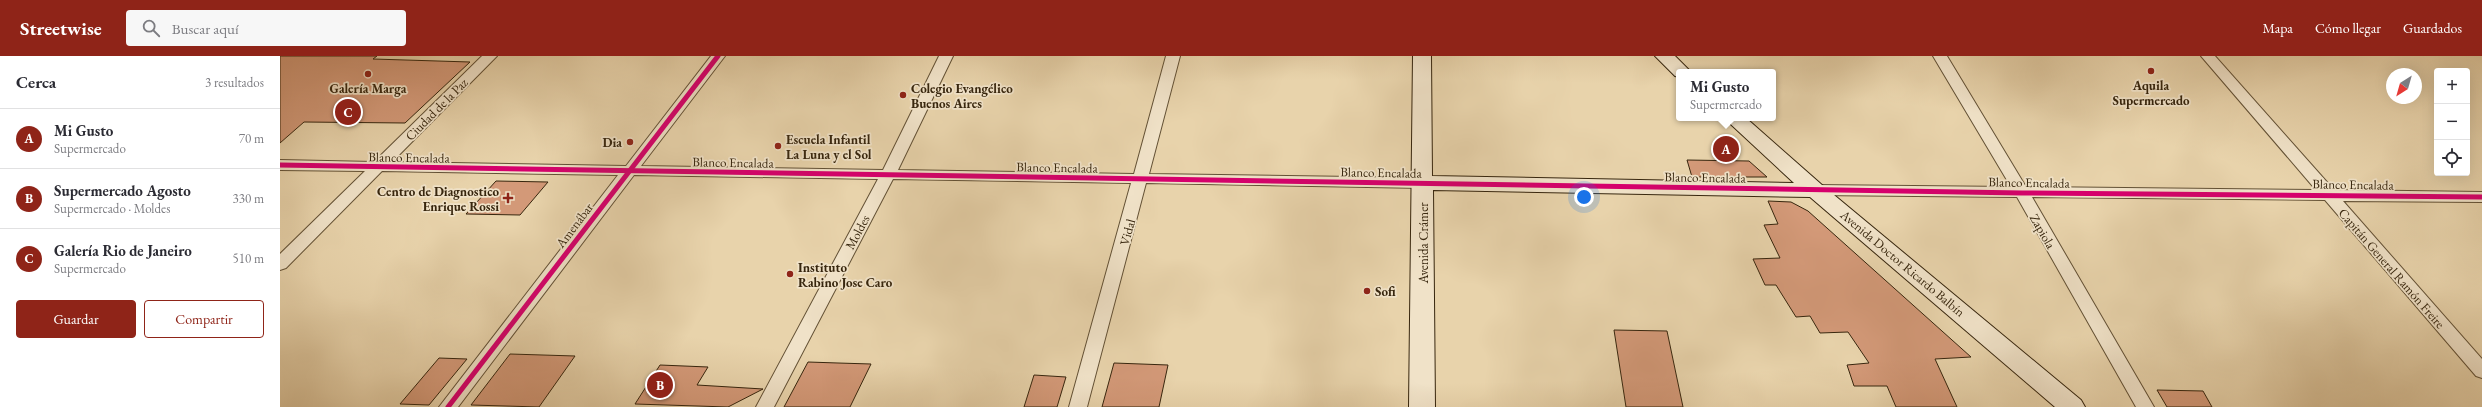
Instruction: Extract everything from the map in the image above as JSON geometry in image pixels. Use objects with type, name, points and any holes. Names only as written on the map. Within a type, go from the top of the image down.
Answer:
[{"type":"main road","name":"Avenida Crámer","points":[[1422,56],[1422,407]]},
{"type":"main road","points":[[1664,56],[1679,69]]},
{"type":"main road","name":"Avenida Doctor Ricardo Balbín","points":[[1737,121],[1815,190],[2072,407]]},
{"type":"main road","name":"Blanco Encalada","points":[[1423,183],[1815,190]]},
{"type":"street","name":"Ciudad de la Paz","points":[[280,264],[490,56]]},
{"type":"street","name":"Amenábar","points":[[448,407],[718,56]]},
{"type":"street","name":"Moldes","points":[[765,407],[887,176],[946,56]]},
{"type":"street","name":"Vidal","points":[[1078,407],[1142,180],[1174,56]]},
{"type":"street","name":"Zapiola","points":[[1940,56],[2022,193],[2144,407]]},
{"type":"street","name":"Capitán General Ramón Freire","points":[[2208,56],[2482,371]]},
{"type":"street","name":"Blanco Encalada","points":[[280,165],[887,176],[1423,183]]},
{"type":"street","name":"Blanco Encalada","points":[[1815,190],[2022,193],[2329,194],[2482,197]]},
{"type":"building","points":[[280,56],[377,56],[373,59],[470,62],[405,123],[304,122],[280,143]]},
{"type":"building","points":[[1687,160],[1749,161],[1767,177],[1692,177]]},
{"type":"building","name":"Centro de Diagnostico Enrique Rossi","points":[[496,181],[548,182],[520,215],[466,214]]},
{"type":"building","points":[[1768,201],[1791,202],[1808,211],[1971,357],[1935,359],[1957,407],[1896,407],[1887,386],[1854,386],[1847,365],[1869,363],[1848,332],[1820,333],[1810,316],[1796,317],[1776,285],[1765,285],[1753,259],[1780,258],[1764,225],[1778,224]]},
{"type":"building","points":[[1614,330],[1667,331],[1683,407],[1626,407]]},
{"type":"building","points":[[510,354],[575,356],[539,407],[471,405]]},
{"type":"building","points":[[439,358],[467,359],[429,405],[400,404]]},
{"type":"building","points":[[808,362],[871,364],[850,407],[784,407]]},
{"type":"building","points":[[1114,363],[1168,365],[1159,407],[1102,407]]},
{"type":"building","points":[[660,365],[708,367],[697,385],[763,389],[728,407],[635,404]]},
{"type":"building","points":[[1034,375],[1066,377],[1057,407],[1024,407]]},
{"type":"building","points":[[2157,390],[2203,391],[2212,407],[2167,407]]},
{"type":"cycle path","points":[[448,407],[718,56]]},
{"type":"cycle path","points":[[280,165],[2022,193],[2482,197]]},
{"type":"place","name":"Aquila Supermercado","points":[[2151,71]]},
{"type":"place","name":"Galería Marga","points":[[368,74]]},
{"type":"place","name":"Colegio Evangélico Buenos Aires","points":[[903,95]]},
{"type":"place","name":"Galería Rio de Janeiro","points":[[348,112]]},
{"type":"place","name":"Dia","points":[[630,142]]},
{"type":"place","name":"Escuela Infantil La Luna y el Sol","points":[[778,146]]},
{"type":"place","name":"Mi Gusto","points":[[1726,149]]},
{"type":"place","name":"Centro de Diagnostico Enrique Rossi","points":[[508,198]]},
{"type":"place","name":"Instituto Rabino Jose Caro","points":[[790,274]]},
{"type":"place","name":"Sofi","points":[[1367,291]]},
{"type":"place","name":"Supermercado Agosto","points":[[660,385]]}]
